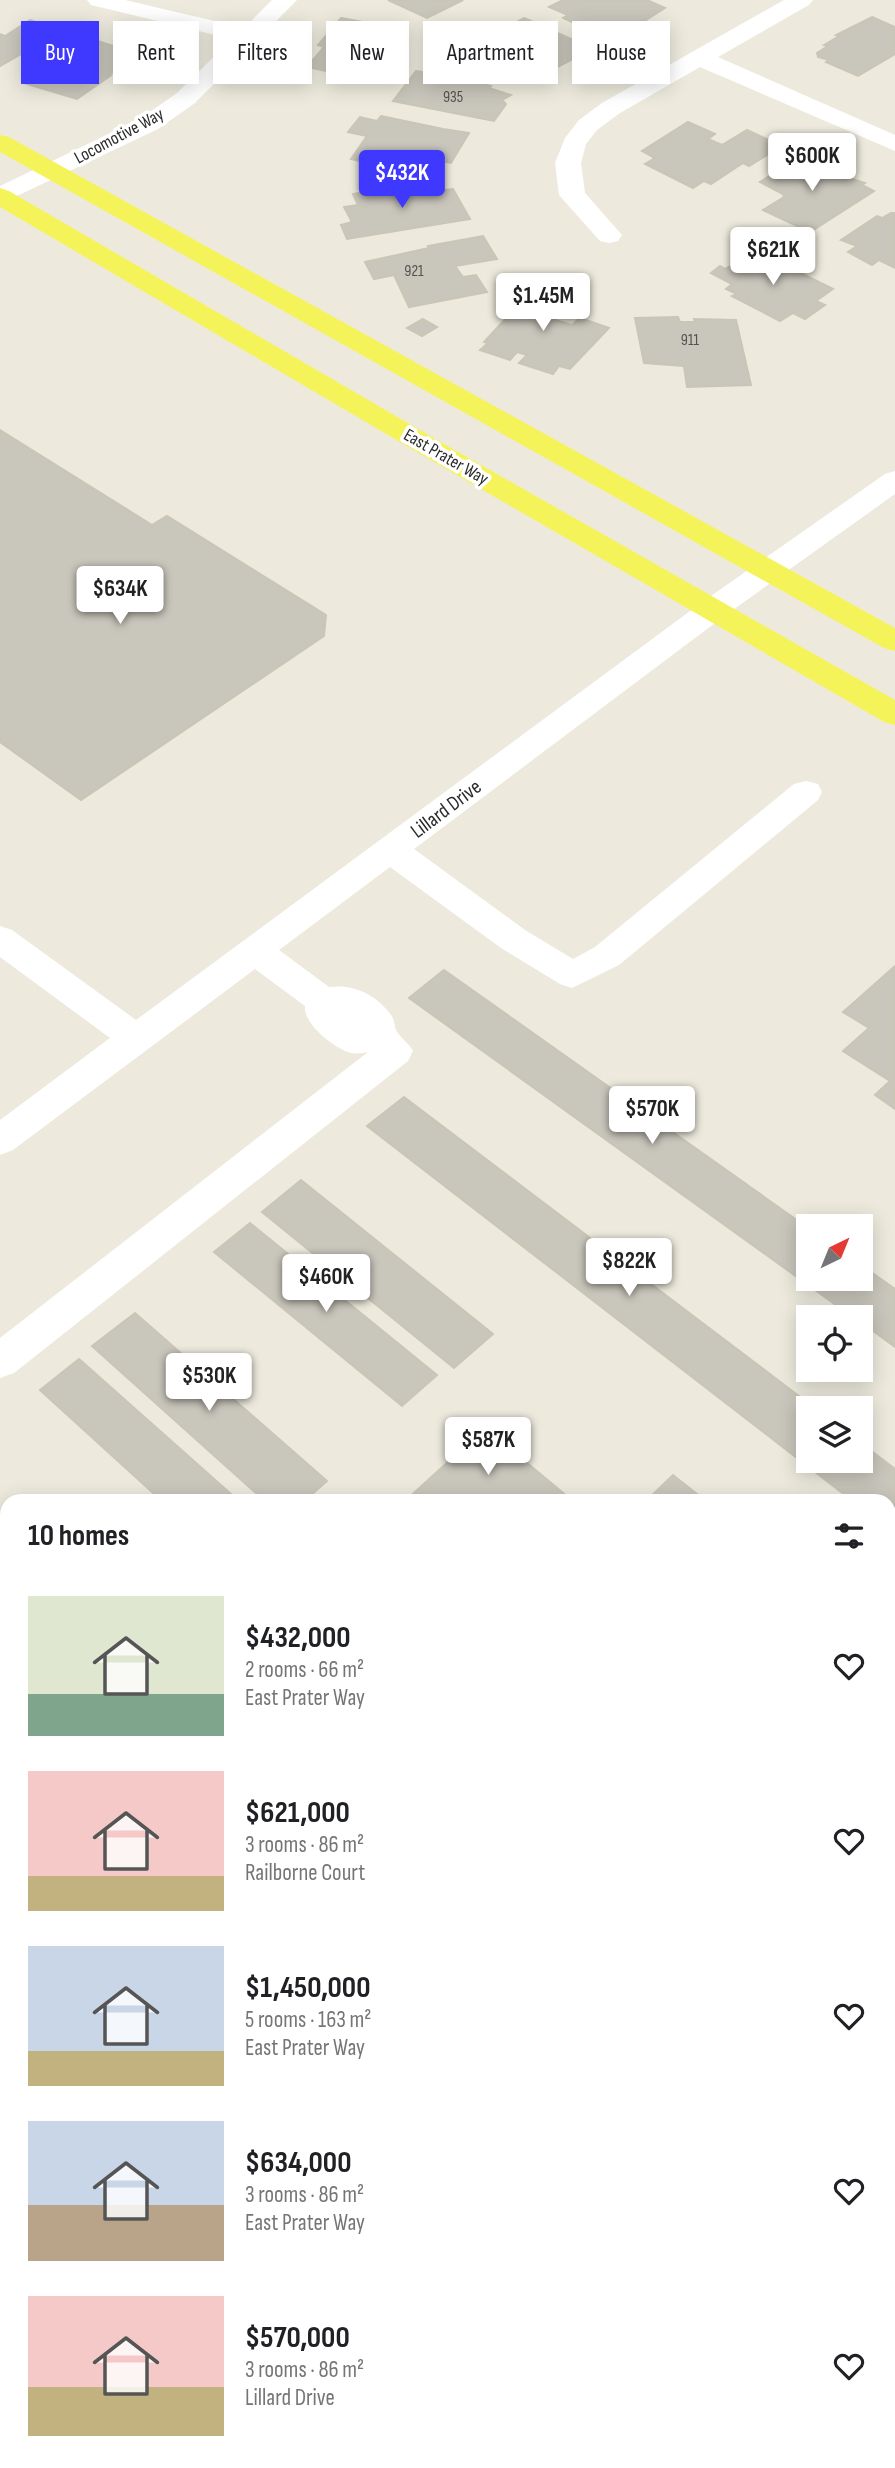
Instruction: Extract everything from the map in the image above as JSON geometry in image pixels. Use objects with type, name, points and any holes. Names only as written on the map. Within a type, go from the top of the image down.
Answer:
[{"type":"main road","points":[[0,142],[895,641]]},
{"type":"main road","name":"East Prater Way","points":[[0,196],[895,714]]},
{"type":"street","points":[[99,0],[213,28]]},
{"type":"street","name":"Locomotive Way","points":[[263,21],[285,0]]},
{"type":"street","points":[[609,235],[572,195],[568,163],[574,143],[588,125],[611,108],[802,0]]},
{"type":"street","points":[[700,58],[895,144]]},
{"type":"street","name":"Locomotive Way","points":[[0,196],[149,124],[186,98],[213,71]]},
{"type":"street","name":"Lillard Drive","points":[[0,1140],[712,610],[895,480]]},
{"type":"street","points":[[391,850],[513,939],[572,975],[607,956],[806,792]]},
{"type":"street","points":[[0,939],[137,1039]]},
{"type":"street","points":[[0,1361],[395,1051],[379,1037],[354,1040],[322,1013],[323,1001],[255,951]]},
{"type":"building","points":[[388,0],[463,0],[427,18]]},
{"type":"building","points":[[563,0],[647,0],[665,8],[645,21],[572,22],[563,18],[568,15],[549,7]]},
{"type":"building","points":[[872,17],[895,27],[895,54],[858,76],[818,57],[817,53],[839,36],[836,35]]},
{"type":"building","points":[[21,26],[21,54],[0,66],[0,34],[5,36]]},
{"type":"building","points":[[558,34],[572,40],[572,60],[558,67]]},
{"type":"building","points":[[326,36],[326,71],[312,68],[312,61],[324,47],[318,45]]},
{"type":"building","points":[[99,41],[113,46],[113,72],[99,84]]},
{"type":"building","points":[[416,71],[423,72],[423,84],[482,84],[511,95],[502,100],[506,104],[494,121],[393,101],[406,84],[409,84]]},
{"type":"building","points":[[27,84],[99,84],[77,99]]},
{"type":"building","points":[[381,116],[469,133],[451,163],[412,155],[404,166],[400,165],[397,169],[351,159],[367,136],[348,132],[360,117],[377,121]]},
{"type":"building","points":[[688,122],[715,134],[708,139],[722,145],[747,130],[782,146],[749,166],[743,163],[711,184],[704,181],[693,188],[645,164],[655,158],[642,151]]},
{"type":"building","points":[[805,154],[836,168],[831,172],[865,183],[862,185],[874,191],[810,232],[763,210],[784,197],[760,182]]},
{"type":"building","points":[[408,185],[411,189],[453,189],[470,219],[347,239],[341,225],[352,222],[344,207],[358,205],[353,194]]},
{"type":"building","points":[[895,213],[895,268],[879,260],[872,265],[848,252],[857,246],[841,240],[877,216],[882,218]]},
{"type":"building","points":[[483,236],[497,259],[455,266],[463,277],[476,275],[487,292],[409,307],[394,275],[374,279],[365,262],[429,248],[428,246]]},
{"type":"building","points":[[756,251],[833,289],[816,301],[825,305],[805,319],[793,313],[780,321],[732,296],[737,294],[726,289],[732,284],[711,273],[720,266],[725,269]]},
{"type":"building","points":[[533,284],[571,297],[552,319],[572,325],[580,318],[609,328],[570,369],[559,366],[553,374],[519,363],[527,355],[517,352],[510,360],[480,350],[511,313],[506,311]]},
{"type":"building","points":[[678,317],[680,322],[695,322],[694,319],[736,320],[751,385],[687,387],[684,366],[644,363],[635,318]]},
{"type":"building","points":[[423,319],[437,327],[422,336],[407,328]]},
{"type":"building","points":[[0,430],[152,525],[167,516],[326,615],[324,636],[81,800],[0,742]]},
{"type":"building","points":[[895,966],[895,1109],[875,1095],[890,1081],[843,1051],[869,1028],[843,1012]]},
{"type":"building","points":[[444,970],[796,1219],[796,1276],[409,998]]},
{"type":"building","points":[[404,1097],[799,1396],[796,1396],[796,1457],[367,1126]]},
{"type":"building","points":[[301,1180],[493,1334],[454,1368],[262,1212]]},
{"type":"building","points":[[250,1223],[437,1375],[402,1406],[214,1252]]},
{"type":"building","points":[[873,1273],[895,1289],[895,1347],[873,1331],[873,1305],[836,1305],[818,1292],[873,1292]]},
{"type":"building","points":[[135,1313],[327,1481],[312,1494],[257,1494],[92,1346]]},
{"type":"building","points":[[79,1359],[231,1494],[154,1494],[40,1390]]},
{"type":"building","points":[[485,1428],[564,1494],[413,1494]]},
{"type":"building","points":[[873,1452],[895,1469],[895,1494],[844,1494],[816,1473],[873,1473]]},
{"type":"building","points":[[673,1475],[697,1494],[653,1494]]}]
